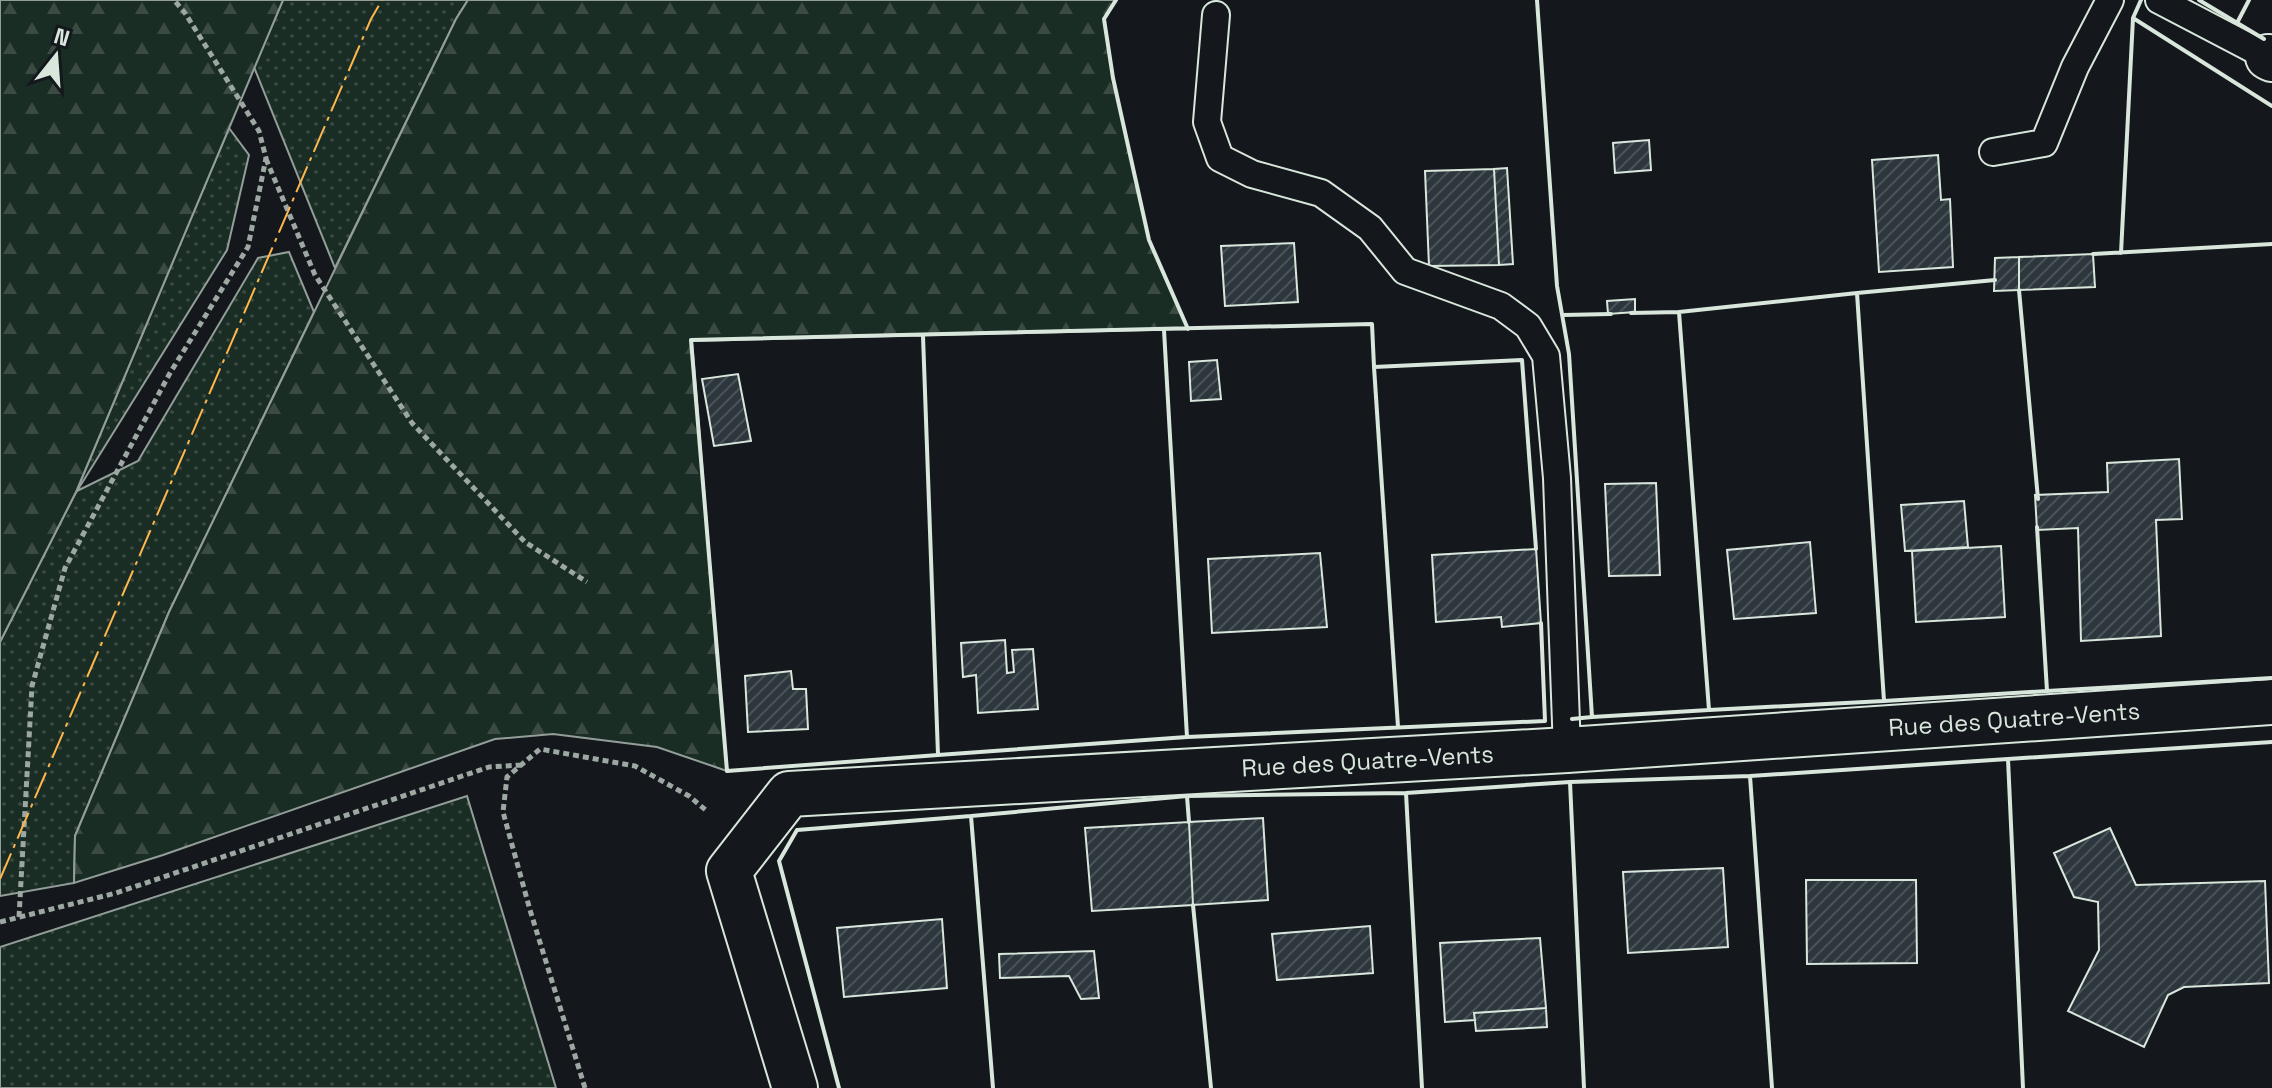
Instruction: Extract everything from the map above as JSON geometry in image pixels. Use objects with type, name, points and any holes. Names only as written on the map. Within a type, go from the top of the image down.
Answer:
[{"type":"street","name":"Rue des Quatre-Vents","points":[[795,1088],[729,871],[789,794],[1567,750],[2272,702]]},
{"type":"lane","points":[[1993,152],[2044,143],[2075,67],[2110,0]]},
{"type":"lane","points":[[2159,0],[2270,58]]},
{"type":"lane","points":[[1216,15],[1207,122],[1220,158],[1252,174],[1321,193],[1370,228],[1405,271],[1501,306],[1528,326],[1546,356],[1557,478],[1567,750]]},
{"type":"path","points":[[174,0],[259,131],[266,158],[315,275],[412,423],[525,542],[587,582]]},
{"type":"path","points":[[19,917],[32,686],[65,568],[170,373],[248,247],[266,158]]},
{"type":"path","points":[[585,1088],[503,812],[507,777],[540,749],[635,766],[689,796],[749,845]]},
{"type":"path","points":[[0,922],[116,893],[489,767],[522,765]]},
{"type":"green space","points":[[0,0],[283,0],[76,492],[0,642]]},
{"type":"green space","points":[[283,0],[468,0],[335,268],[254,67]]},
{"type":"green space","points":[[468,0],[1116,0],[1104,19],[1113,78],[1149,240],[1188,329],[692,341],[727,771],[657,747],[553,734],[495,739],[74,883],[75,836],[169,612],[456,19]]},
{"type":"green space","points":[[229,128],[249,155],[227,250],[77,491],[138,461],[258,258],[289,252],[314,312],[169,612],[75,836],[74,883],[0,896],[0,642],[76,492]]},
{"type":"green space","points":[[467,796],[556,1088],[0,1088],[0,947]]},
{"type":"building","points":[[1649,140],[1651,170],[1615,173],[1613,143]]},
{"type":"building","points":[[1938,155],[1941,200],[1950,199],[1953,267],[1879,272],[1872,160]]},
{"type":"building","points":[[1507,168],[1513,264],[1499,265],[1494,169]]},
{"type":"building","points":[[1494,169],[1499,265],[1429,266],[1425,171]]},
{"type":"building","points":[[1294,243],[1298,302],[1225,306],[1221,246]]},
{"type":"building","points":[[2093,254],[2095,287],[2019,290],[2019,257]]},
{"type":"building","points":[[2019,257],[2019,290],[1994,291],[1995,258]]},
{"type":"building","points":[[1635,299],[1635,312],[1608,314],[1607,301]]},
{"type":"building","points":[[1217,360],[1221,399],[1191,401],[1189,362]]},
{"type":"building","points":[[738,374],[751,441],[714,446],[702,379]]},
{"type":"building","points":[[2179,459],[2182,519],[2156,520],[2161,636],[2081,641],[2078,528],[2037,530],[2035,495],[2108,492],[2107,463]]},
{"type":"building","points":[[1656,483],[1660,575],[1609,576],[1605,484]]},
{"type":"building","points":[[1964,501],[1968,547],[1905,551],[1901,505]]},
{"type":"building","points":[[1810,542],[1816,613],[1734,619],[1727,550]]},
{"type":"building","points":[[2001,546],[2005,617],[1916,622],[1912,551]]},
{"type":"building","points":[[1536,549],[1541,623],[1502,627],[1501,617],[1436,622],[1432,555]]},
{"type":"building","points":[[1320,553],[1327,627],[1212,633],[1208,559]]},
{"type":"building","points":[[1005,640],[1007,673],[1014,672],[1012,650],[1033,649],[1038,709],[978,713],[976,675],[963,677],[961,643]]},
{"type":"building","points":[[791,671],[793,689],[806,689],[808,729],[748,732],[745,676]]},
{"type":"building","points":[[1263,818],[1268,900],[1193,905],[1189,822]]},
{"type":"building","points":[[1189,822],[1193,905],[1092,911],[1085,828]]},
{"type":"building","points":[[2110,828],[2136,885],[2265,881],[2269,983],[2184,987],[2168,995],[2144,1047],[2068,1011],[2099,950],[2098,902],[2074,897],[2054,853]]},
{"type":"building","points":[[1723,868],[1728,947],[1628,953],[1623,872]]},
{"type":"building","points":[[1806,880],[1916,880],[1917,963],[1807,964]]},
{"type":"building","points":[[942,919],[947,988],[844,997],[837,928]]},
{"type":"building","points":[[1370,926],[1373,973],[1277,980],[1272,934]]},
{"type":"building","points":[[1540,938],[1546,1008],[1474,1013],[1475,1020],[1445,1022],[1440,943]]},
{"type":"building","points":[[1094,951],[1099,998],[1081,999],[1069,976],[1000,978],[999,954]]},
{"type":"building","points":[[1546,1008],[1547,1027],[1476,1031],[1474,1013]]},
{"type":"wall","points":[[1116,0],[1104,19],[1113,78],[1149,240],[1188,329]]},
{"type":"wall","points":[[1537,0],[1557,286],[1569,354],[1592,717],[1572,719]]},
{"type":"wall","points":[[2133,18],[2141,0]]},
{"type":"wall","points":[[2199,0],[2264,39]]},
{"type":"wall","points":[[2237,23],[2249,0]]},
{"type":"wall","points":[[2121,253],[2133,18],[2272,106]]},
{"type":"wall","points":[[2093,254],[2272,244]]},
{"type":"wall","points":[[1857,293],[1995,280]]},
{"type":"wall","points":[[2019,290],[2038,499]]},
{"type":"wall","points":[[1679,312],[1857,293],[1884,701],[1709,710]]},
{"type":"wall","points":[[1592,717],[1709,710],[1679,312],[1631,313]]},
{"type":"wall","points":[[1563,315],[1611,314]]},
{"type":"wall","points":[[938,755],[727,771],[691,340],[1372,324],[1374,367],[1522,360],[1536,549]]},
{"type":"wall","points":[[1164,330],[1187,737],[1545,721],[1541,623]]},
{"type":"wall","points":[[923,336],[938,755],[1187,737]]},
{"type":"wall","points":[[1374,367],[1398,727]]},
{"type":"wall","points":[[1884,701],[2047,691],[2037,527]]},
{"type":"wall","points":[[2047,691],[2272,678]]},
{"type":"wall","points":[[2008,759],[2272,742]]},
{"type":"wall","points":[[1750,776],[2008,759],[2023,1088]]},
{"type":"wall","points":[[1570,782],[1750,776],[1772,1088]]},
{"type":"wall","points":[[1406,793],[1570,782],[1584,1088]]},
{"type":"wall","points":[[1187,796],[1406,793],[1422,1088]]},
{"type":"wall","points":[[971,816],[1187,796],[1189,822]]},
{"type":"wall","points":[[839,1088],[779,861],[797,830],[971,816],[993,1088]]},
{"type":"wall","points":[[1193,905],[1211,1088]]},
{"type":"power","points":[[0,879],[371,19],[382,0]]}]
